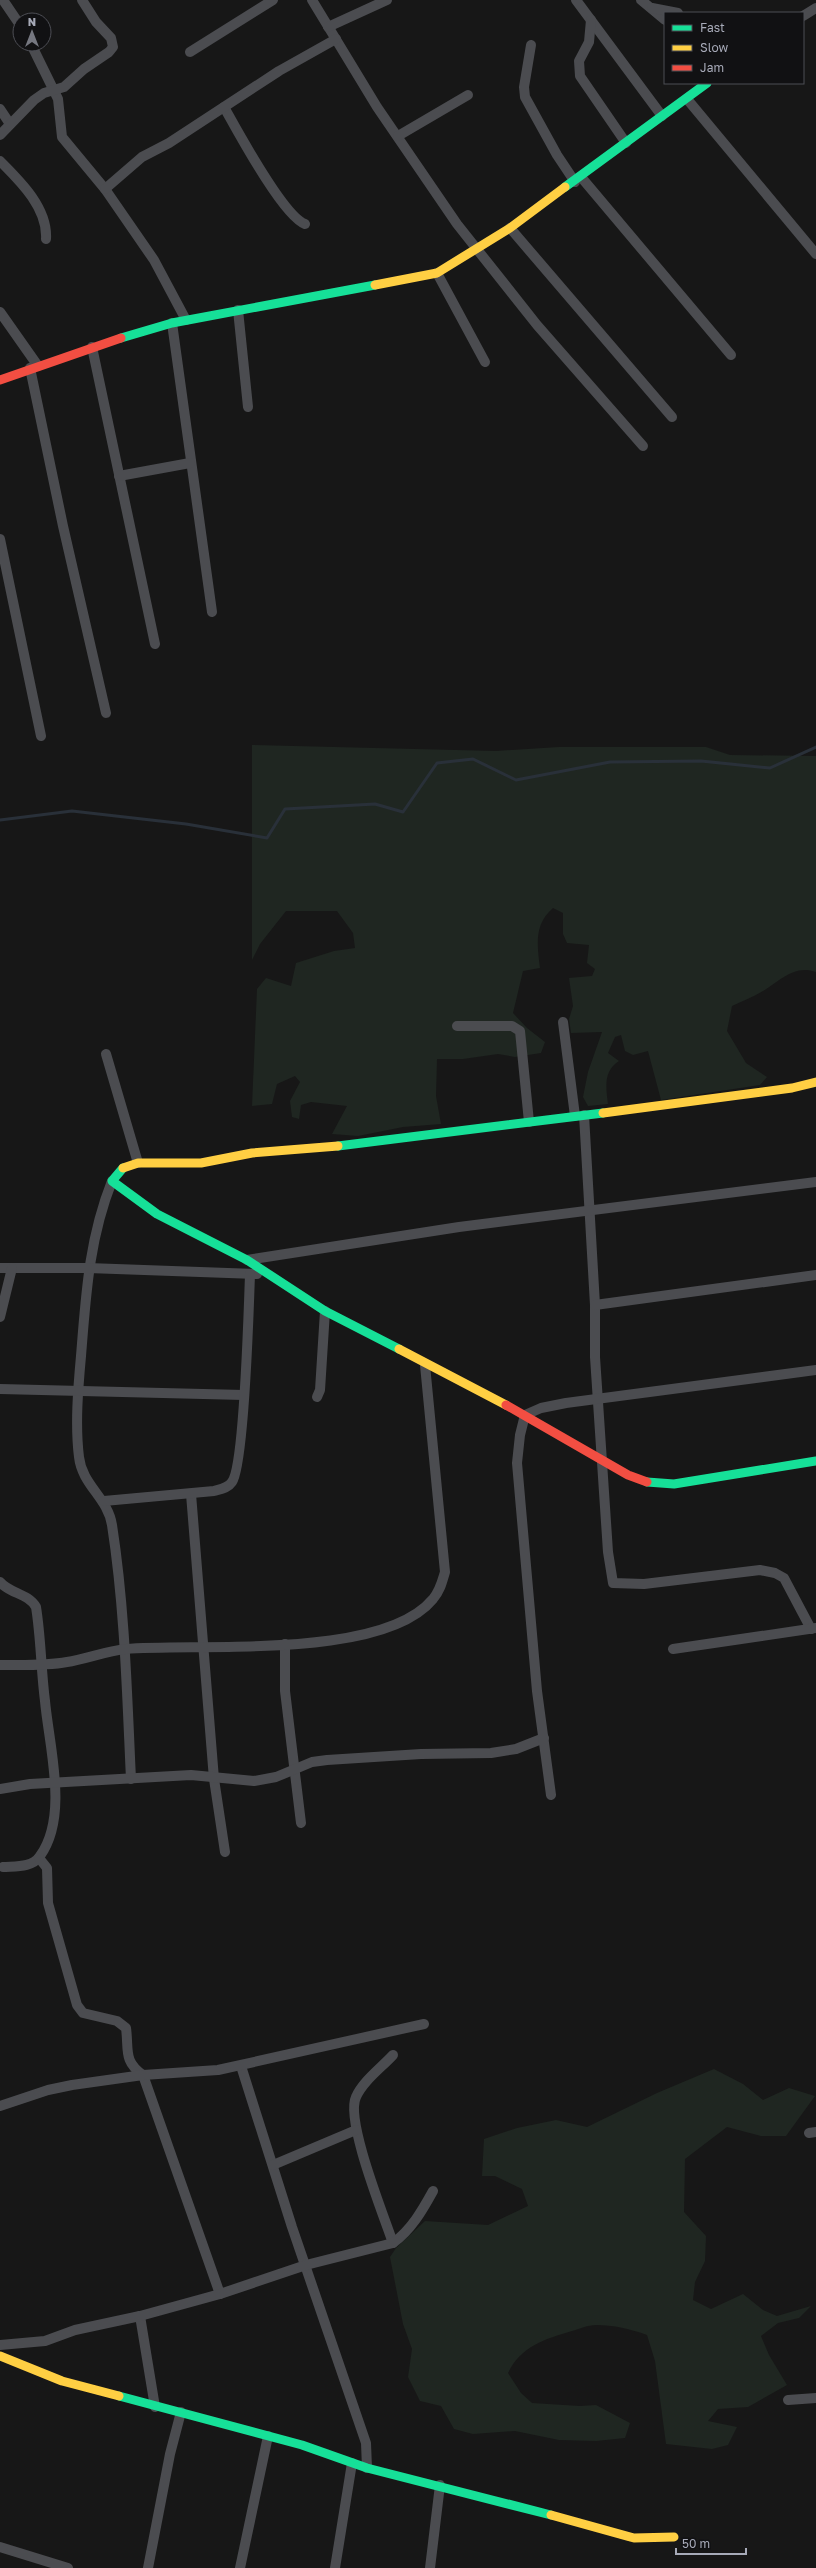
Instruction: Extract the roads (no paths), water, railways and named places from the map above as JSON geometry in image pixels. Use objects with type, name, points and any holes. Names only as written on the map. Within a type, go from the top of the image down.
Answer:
[{"type":"street","points":[[3,0],[12,13]]},
{"type":"street","points":[[0,135],[34,100],[54,89],[64,87],[84,69],[102,58],[112,47],[111,38],[96,22],[82,0]]},
{"type":"street","points":[[190,52],[273,0]]},
{"type":"street","points":[[312,0],[377,107],[476,250],[590,387],[643,446]]},
{"type":"street","points":[[328,27],[387,0]]},
{"type":"street","points":[[576,0],[662,116]]},
{"type":"street","points":[[641,0],[664,19]]},
{"type":"street","points":[[652,8],[673,12]]},
{"type":"street","points":[[804,15],[816,8]]},
{"type":"street","points":[[591,20],[588,42],[579,62],[580,76],[626,143]]},
{"type":"street","points":[[104,189],[150,152],[168,143],[279,71],[336,39]]},
{"type":"street","points":[[531,45],[524,87],[525,97],[557,154],[731,355]]},
{"type":"street","points":[[35,52],[58,99],[62,137],[104,189],[154,260],[186,320]]},
{"type":"street","points":[[0,380],[92,347],[172,323],[395,283],[437,273],[510,228],[578,180],[707,84]]},
{"type":"street","points":[[398,136],[468,96]]},
{"type":"street","points":[[687,99],[816,254]]},
{"type":"street","points":[[224,107],[246,145],[287,208],[298,222],[305,224]]},
{"type":"street","points":[[0,109],[10,124]]},
{"type":"street","points":[[0,161],[38,207],[46,228],[46,238]]},
{"type":"street","points":[[510,228],[672,417]]},
{"type":"street","points":[[437,273],[485,362]]},
{"type":"street","points":[[238,310],[248,407]]},
{"type":"street","points":[[0,312],[34,367],[61,519],[106,713]]},
{"type":"street","points":[[172,323],[190,463],[212,612]]},
{"type":"street","points":[[92,347],[155,644]]},
{"type":"street","points":[[119,476],[190,463]]},
{"type":"street","points":[[0,539],[41,736]]},
{"type":"street","points":[[564,1022],[580,1115],[591,1211],[597,1399],[608,1552],[613,1583],[644,1584],[760,1570],[775,1573],[784,1578],[813,1628],[673,1649]]},
{"type":"street","points":[[457,1026],[512,1026],[520,1030],[529,1122]]},
{"type":"street","points":[[106,1054],[138,1163]]},
{"type":"street","points":[[131,1780],[124,1649],[112,1523],[104,1500],[87,1481],[79,1457],[78,1390],[88,1268],[97,1226],[112,1181],[123,1168],[138,1163],[201,1163],[237,1154],[372,1142],[792,1088],[816,1082]]},
{"type":"street","points":[[112,1181],[175,1225],[247,1260],[325,1312],[524,1415],[628,1475],[657,1484],[704,1480],[816,1462]]},
{"type":"street","points":[[247,1260],[409,1235],[816,1182]]},
{"type":"street","points":[[0,1268],[88,1268],[269,1275]]},
{"type":"street","points":[[0,1317],[12,1268]]},
{"type":"street","points":[[104,1500],[192,1494],[225,1488],[233,1481],[238,1460],[244,1394],[250,1274]]},
{"type":"street","points":[[595,1305],[816,1275]]},
{"type":"street","points":[[317,1397],[320,1390],[325,1312]]},
{"type":"street","points":[[0,1665],[66,1662],[124,1649],[205,1648],[285,1644],[357,1638],[397,1625],[426,1605],[440,1588],[445,1572],[425,1365]]},
{"type":"street","points":[[524,1415],[540,1408],[597,1399],[816,1370]]},
{"type":"street","points":[[0,1389],[244,1394]]},
{"type":"street","points":[[524,1415],[517,1463],[537,1691],[551,1795]]},
{"type":"street","points":[[192,1494],[214,1778],[225,1852]]},
{"type":"street","points":[[0,1582],[13,1593],[28,1597],[36,1607],[41,1664],[56,1782],[53,1819],[46,1847],[39,1858],[23,1866],[3,1867]]},
{"type":"street","points":[[285,1644],[285,1691],[294,1752],[294,1771],[301,1823]]},
{"type":"street","points":[[0,1790],[30,1784],[131,1780],[191,1775],[254,1781],[294,1771],[312,1762],[420,1754],[498,1753],[516,1749],[544,1738]]},
{"type":"street","points":[[294,1752],[312,1762]]},
{"type":"street","points":[[39,1858],[47,1868],[48,1903],[79,2010],[90,2016],[111,2019],[122,2024],[126,2028],[131,2065],[144,2075],[220,2294]]},
{"type":"street","points":[[0,2106],[48,2090],[144,2075],[218,2070],[241,2066],[424,2024]]},
{"type":"street","points":[[392,2055],[356,2096],[353,2106],[356,2130],[393,2243]]},
{"type":"street","points":[[241,2066],[366,2444],[367,2468]]},
{"type":"street","points":[[273,2165],[356,2130]]},
{"type":"street","points":[[0,2345],[45,2341],[75,2330],[140,2316],[220,2294],[306,2265],[393,2243],[404,2236],[414,2223],[433,2191]]},
{"type":"street","points":[[140,2316],[155,2407]]},
{"type":"street","points":[[0,2356],[62,2381],[302,2445],[367,2468],[440,2485],[634,2538],[674,2537]]},
{"type":"street","points":[[788,2400],[816,2398]]},
{"type":"street","points":[[148,2568],[170,2454],[181,2412]]},
{"type":"street","points":[[240,2568],[268,2436]]},
{"type":"street","points":[[335,2568],[352,2463]]},
{"type":"street","points":[[430,2568],[440,2485]]},
{"type":"street","points":[[0,2547],[65,2568]]},
{"type":"waterway","points":[[0,820],[72,811],[186,824],[267,838],[285,809],[375,804],[403,812],[437,763],[473,759],[516,780],[610,762],[701,761],[770,768],[816,747]]}]
